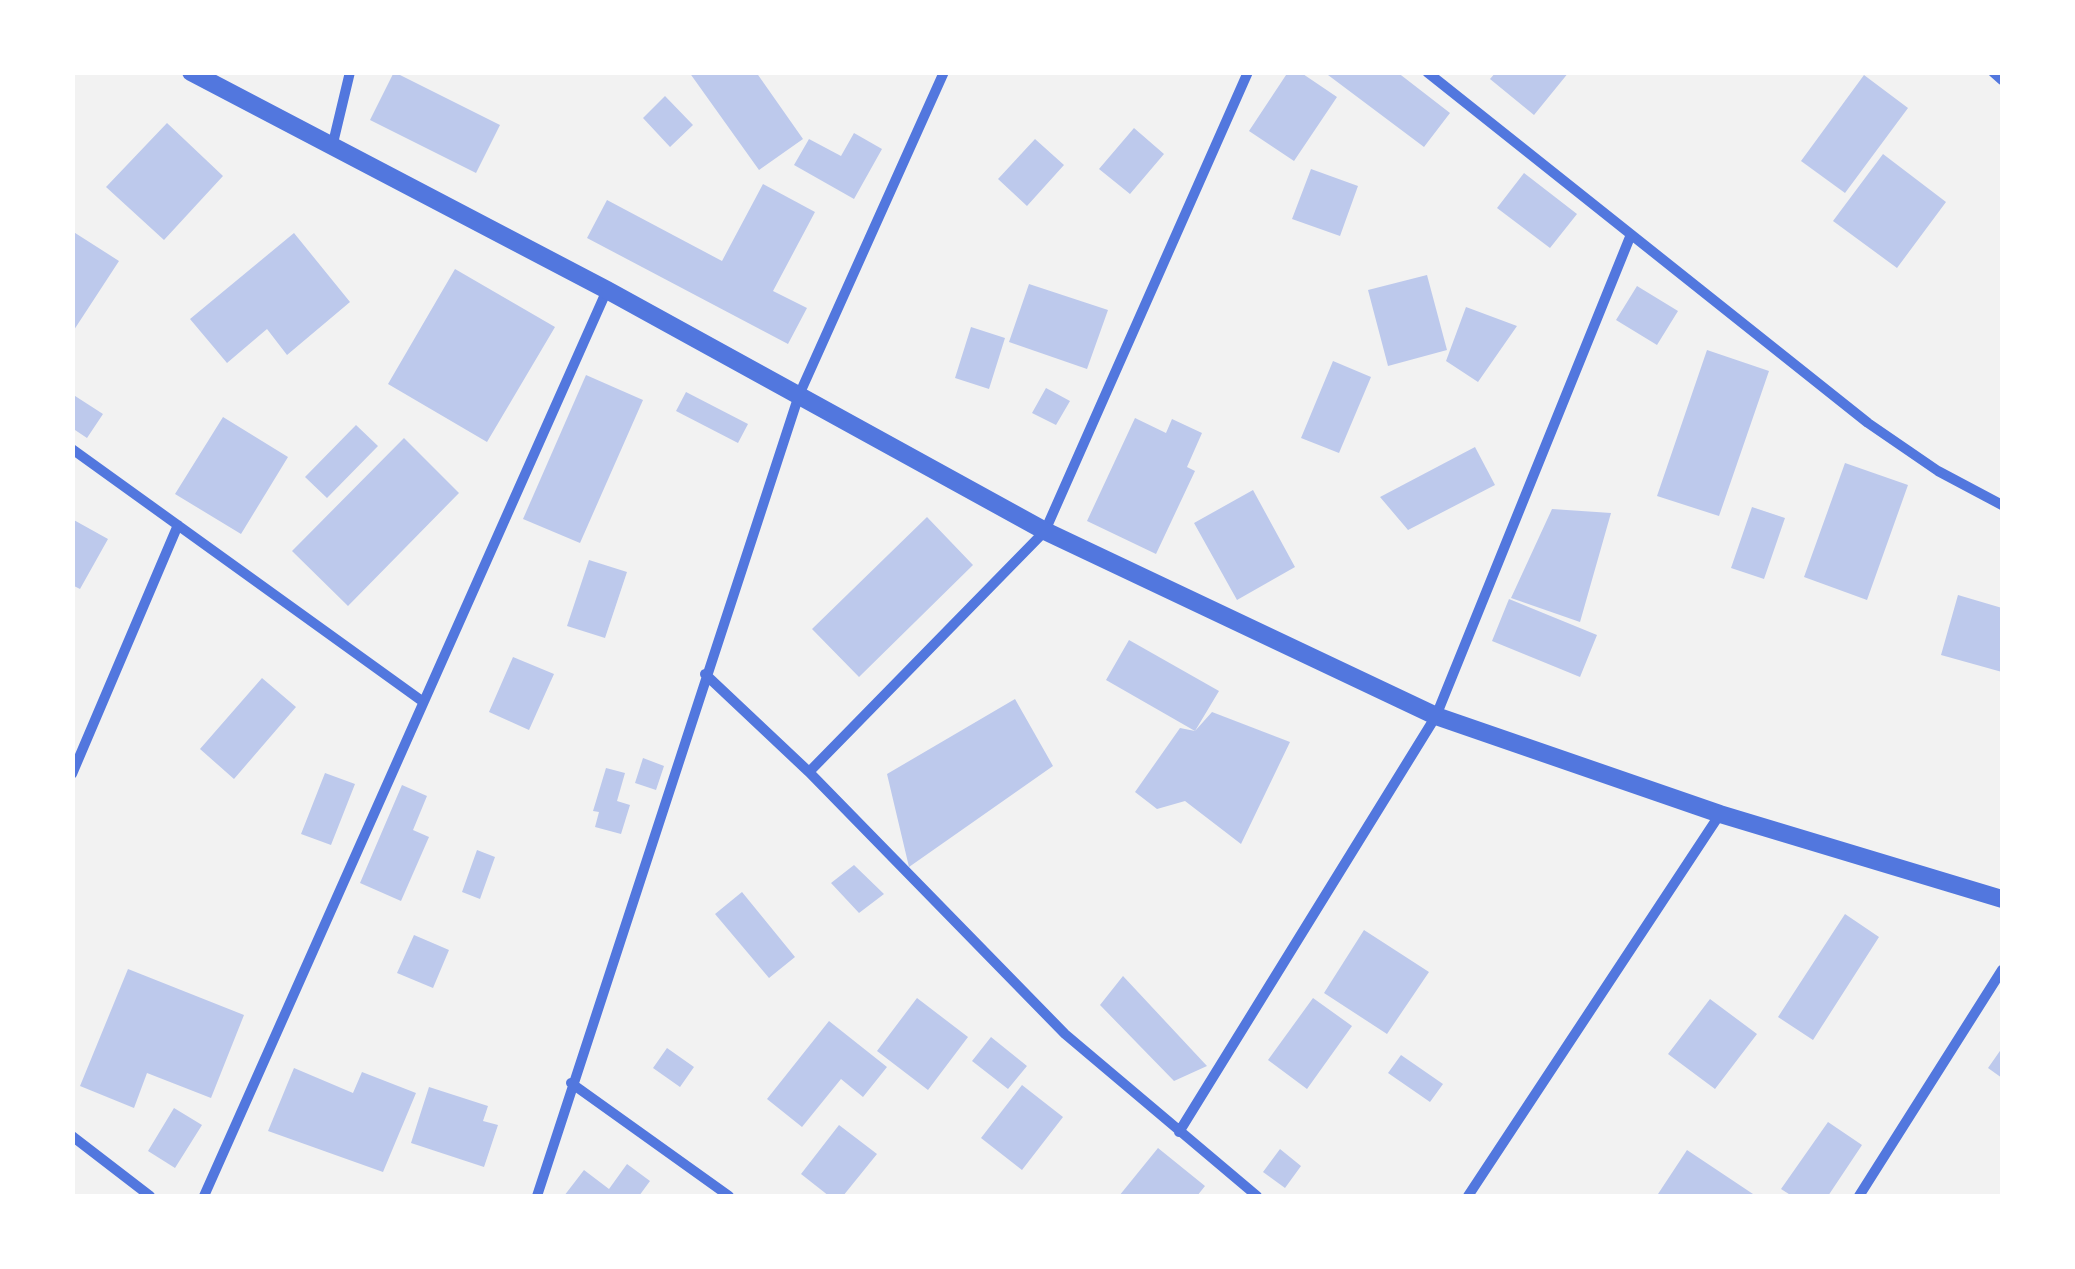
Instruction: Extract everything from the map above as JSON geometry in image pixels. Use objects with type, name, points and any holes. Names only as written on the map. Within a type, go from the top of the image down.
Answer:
[{"type":"street","points":[[192,72],[607,290],[1044,530],[1436,716],[1720,814],[2002,899]]},
{"type":"street","points":[[333,143],[350,72]]},
{"type":"street","points":[[537,1196],[571,1083],[614,966],[704,674],[799,395],[944,72]]},
{"type":"street","points":[[809,772],[1044,530],[1248,72]]},
{"type":"street","points":[[1427,72],[1868,423],[1938,471],[2002,505]]},
{"type":"street","points":[[1993,72],[2002,80]]},
{"type":"street","points":[[1179,1132],[1436,716],[1630,237]]},
{"type":"street","points":[[204,1196],[607,290]]},
{"type":"street","points":[[72,449],[422,701]]},
{"type":"street","points":[[72,774],[178,525]]},
{"type":"street","points":[[704,674],[809,772],[1065,1034],[1257,1196]]},
{"type":"street","points":[[1468,1196],[1720,814]]},
{"type":"street","points":[[1859,1196],[2002,970]]},
{"type":"street","points":[[571,1083],[729,1196]]},
{"type":"street","points":[[72,1136],[150,1196]]},
{"type":"building","points":[[394,72],[500,125],[476,173],[370,120]]},
{"type":"building","points":[[689,72],[756,72],[803,139],[759,170]]},
{"type":"building","points":[[1288,72],[1300,72],[1337,97],[1294,161],[1249,131]]},
{"type":"building","points":[[1324,72],[1397,72],[1450,113],[1424,147]]},
{"type":"building","points":[[1496,72],[1569,72],[1534,115],[1490,79]]},
{"type":"building","points":[[1864,75],[1908,108],[1845,193],[1801,161]]},
{"type":"building","points":[[665,96],[693,125],[670,147],[643,118]]},
{"type":"building","points":[[167,123],[223,176],[164,240],[106,187]]},
{"type":"building","points":[[1134,128],[1164,154],[1130,194],[1099,169]]},
{"type":"building","points":[[854,133],[882,149],[854,199],[794,165],[809,139],[841,156]]},
{"type":"building","points":[[1035,139],[1064,165],[1027,206],[998,179]]},
{"type":"building","points":[[1883,154],[1946,202],[1897,268],[1833,221]]},
{"type":"building","points":[[1311,169],[1358,186],[1340,236],[1292,219]]},
{"type":"building","points":[[1524,173],[1577,214],[1550,248],[1497,208]]},
{"type":"building","points":[[763,184],[815,212],[773,291],[807,308],[788,344],[587,238],[607,200],[722,261]]},
{"type":"building","points":[[72,231],[119,261],[72,333]]},
{"type":"building","points":[[294,233],[350,302],[287,355],[267,329],[227,363],[190,319]]},
{"type":"building","points":[[455,269],[555,327],[487,442],[388,384]]},
{"type":"building","points":[[1427,275],[1447,350],[1388,366],[1368,290]]},
{"type":"building","points":[[1029,284],[1108,310],[1087,369],[1009,342]]},
{"type":"building","points":[[1637,286],[1678,311],[1657,345],[1616,320]]},
{"type":"building","points":[[1466,307],[1517,326],[1478,382],[1446,361]]},
{"type":"building","points":[[971,327],[1005,338],[989,389],[955,378]]},
{"type":"building","points":[[1707,350],[1769,371],[1719,516],[1657,496]]},
{"type":"building","points":[[1333,361],[1371,377],[1339,453],[1301,438]]},
{"type":"building","points":[[586,375],[643,400],[580,543],[523,519]]},
{"type":"building","points":[[1046,388],[1070,401],[1056,425],[1032,413]]},
{"type":"building","points":[[686,392],[748,424],[738,443],[676,411]]},
{"type":"building","points":[[72,394],[103,414],[87,438],[72,428]]},
{"type":"building","points":[[223,417],[288,457],[241,534],[175,494]]},
{"type":"building","points":[[1135,418],[1166,433],[1172,419],[1202,433],[1187,467],[1195,471],[1156,554],[1087,521]]},
{"type":"building","points":[[356,425],[378,446],[327,498],[305,477]]},
{"type":"building","points":[[404,438],[459,493],[348,606],[292,551]]},
{"type":"building","points":[[1475,447],[1495,485],[1408,530],[1380,497]]},
{"type":"building","points":[[1845,463],[1908,485],[1867,600],[1804,577]]},
{"type":"building","points":[[1253,490],[1295,567],[1237,600],[1194,523]]},
{"type":"building","points":[[1752,507],[1785,518],[1764,579],[1731,568]]},
{"type":"building","points":[[1552,509],[1611,513],[1580,622],[1511,598]]},
{"type":"building","points":[[927,517],[973,565],[859,677],[812,629]]},
{"type":"building","points":[[72,519],[108,539],[80,589],[72,585]]},
{"type":"building","points":[[589,560],[627,572],[605,638],[567,626]]},
{"type":"building","points":[[1958,595],[2002,608],[2002,672],[1941,655]]},
{"type":"building","points":[[1509,599],[1597,635],[1580,677],[1492,641]]},
{"type":"building","points":[[1129,640],[1219,691],[1195,731],[1106,680]]},
{"type":"building","points":[[513,657],[554,674],[529,730],[489,712]]},
{"type":"building","points":[[262,678],[296,707],[234,779],[200,749]]},
{"type":"building","points":[[1015,699],[1053,766],[909,867],[887,774]]},
{"type":"building","points":[[1212,712],[1290,742],[1241,844],[1185,801],[1157,809],[1135,792],[1180,728],[1195,731]]},
{"type":"building","points":[[643,758],[664,766],[656,790],[635,783]]},
{"type":"building","points":[[606,768],[625,773],[617,801],[630,805],[621,834],[595,827],[599,812],[593,811]]},
{"type":"building","points":[[325,773],[355,784],[331,845],[301,834]]},
{"type":"building","points":[[402,785],[427,796],[413,830],[429,837],[401,901],[360,883]]},
{"type":"building","points":[[477,850],[495,857],[480,899],[462,892]]},
{"type":"building","points":[[854,865],[884,894],[859,913],[831,883]]},
{"type":"building","points":[[742,892],[795,957],[769,978],[715,914]]},
{"type":"building","points":[[1845,914],[1879,937],[1813,1040],[1778,1017]]},
{"type":"building","points":[[1364,930],[1429,972],[1387,1034],[1324,993]]},
{"type":"building","points":[[414,935],[449,950],[433,988],[397,973]]},
{"type":"building","points":[[128,969],[244,1015],[211,1098],[147,1073],[134,1108],[80,1086]]},
{"type":"building","points":[[1123,976],[1207,1066],[1174,1081],[1100,1005]]},
{"type":"building","points":[[917,998],[968,1037],[928,1090],[877,1051]]},
{"type":"building","points":[[1313,998],[1352,1026],[1307,1089],[1268,1060]]},
{"type":"building","points":[[1710,999],[1757,1034],[1715,1089],[1668,1054]]},
{"type":"building","points":[[829,1021],[887,1067],[863,1097],[841,1079],[802,1127],[767,1099]]},
{"type":"building","points":[[991,1037],[1027,1066],[1008,1089],[972,1061]]},
{"type":"building","points":[[667,1048],[694,1067],[680,1087],[653,1068]]},
{"type":"building","points":[[2002,1048],[2002,1078],[1988,1068]]},
{"type":"building","points":[[1401,1055],[1443,1084],[1430,1102],[1388,1073]]},
{"type":"building","points":[[294,1068],[353,1093],[362,1072],[416,1093],[383,1172],[268,1131]]},
{"type":"building","points":[[1022,1085],[1063,1117],[1022,1170],[981,1138]]},
{"type":"building","points":[[429,1087],[488,1106],[483,1121],[498,1125],[484,1167],[411,1143]]},
{"type":"building","points":[[174,1108],[202,1125],[175,1168],[148,1151]]},
{"type":"building","points":[[1828,1122],[1862,1145],[1828,1196],[1792,1196],[1781,1189]]},
{"type":"building","points":[[839,1125],[877,1154],[843,1196],[829,1196],[801,1174]]},
{"type":"building","points":[[1158,1148],[1205,1186],[1197,1196],[1119,1196]]},
{"type":"building","points":[[1280,1149],[1301,1166],[1285,1188],[1263,1172]]},
{"type":"building","points":[[1687,1150],[1756,1196],[1658,1194]]},
{"type":"building","points":[[627,1164],[650,1181],[639,1196],[564,1196],[584,1170],[609,1189]]}]
